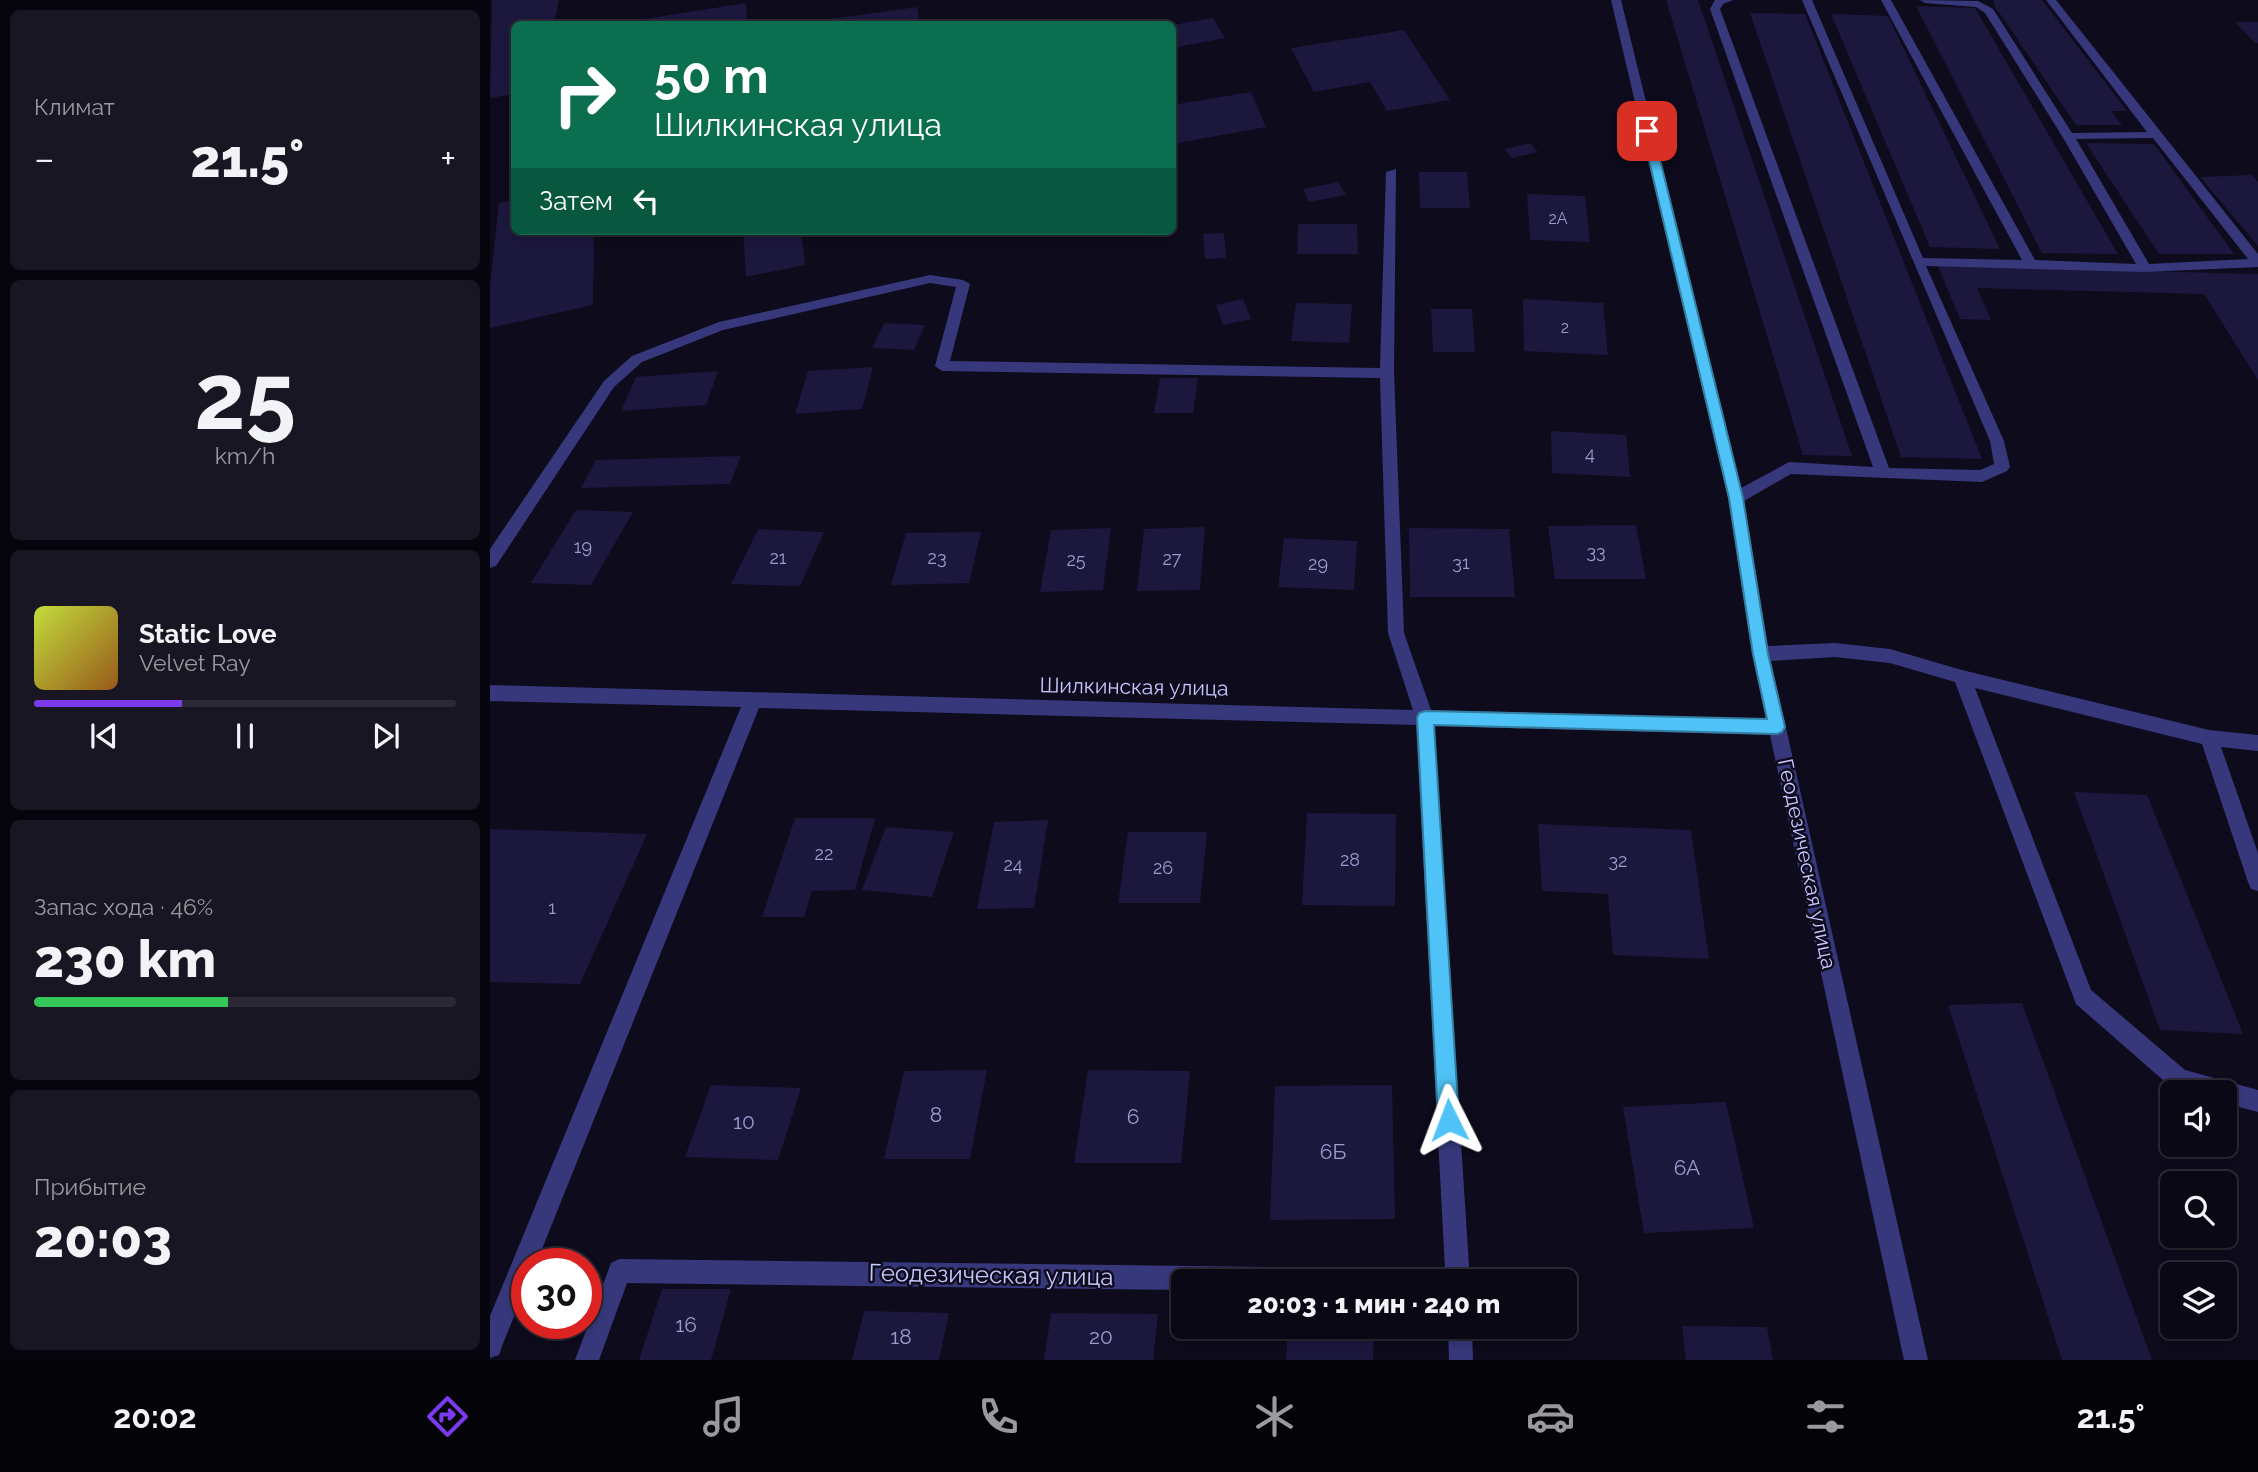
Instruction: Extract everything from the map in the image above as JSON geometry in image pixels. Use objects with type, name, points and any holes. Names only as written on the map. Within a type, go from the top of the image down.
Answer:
[{"type":"street","name":"Геодезическая улица","points":[[1616,0],[1736,498],[1760,654],[1916,1360]]},
{"type":"street","points":[[1728,0],[1719,2],[1715,9],[1883,473]]},
{"type":"street","points":[[1736,498],[1789,468],[1982,476],[2002,467],[1997,441],[1807,0]]},
{"type":"street","points":[[1886,0],[2031,264]]},
{"type":"street","points":[[1924,0],[1978,4],[1989,11],[2068,136],[2145,268]]},
{"type":"street","points":[[2051,0],[2258,263]]},
{"type":"street","points":[[2068,136],[2155,135]]},
{"type":"street","name":"Геодезическая улица","points":[[1392,172],[1387,373],[1395,633],[1425,718],[1457,1269]]},
{"type":"street","points":[[1918,262],[2145,268],[2258,263]]},
{"type":"street","points":[[490,562],[609,383],[637,359],[719,326],[930,279],[963,284],[942,366],[1387,373]]},
{"type":"street","points":[[1760,654],[1835,650],[1890,656],[1962,677],[2209,738],[2258,743]]},
{"type":"street","points":[[1962,677],[2083,997],[2179,1079],[2258,1101]]},
{"type":"street","name":"Шилкинская улица","points":[[490,693],[1777,727]]},
{"type":"street","points":[[490,1346],[753,700]]},
{"type":"street","points":[[2209,738],[2258,882]]},
{"type":"street","name":"Геодезическая улица","points":[[587,1360],[619,1271],[1171,1278]]},
{"type":"street","points":[[1460,1339],[1461,1360]]},
{"type":"building","points":[[492,0],[559,0],[555,21],[511,21],[511,94],[490,98]]},
{"type":"building","points":[[1666,0],[1698,0],[1852,456],[1803,455]]},
{"type":"building","points":[[1994,0],[2042,0],[2127,111],[2111,111],[2122,125],[2076,125],[1994,5]]},
{"type":"building","points":[[746,3],[747,21],[632,21]]},
{"type":"building","points":[[1916,6],[1975,8],[2118,254],[2042,253]]},
{"type":"building","points":[[917,7],[919,21],[816,21]]},
{"type":"building","points":[[1750,13],[1805,14],[1982,459],[1901,457]]},
{"type":"building","points":[[1831,14],[1888,16],[2000,249],[1930,247]]},
{"type":"building","points":[[1213,18],[1225,38],[1176,47],[1176,24]]},
{"type":"building","points":[[2235,22],[2258,22],[2258,43],[2255,43]]},
{"type":"building","points":[[1404,30],[1450,100],[1387,111],[1370,82],[1314,92],[1291,48]]},
{"type":"building","points":[[1251,92],[1266,127],[1176,143],[1176,104]]},
{"type":"building","points":[[1530,143],[1538,152],[1512,158],[1504,149]]},
{"type":"building","points":[[2086,143],[2154,144],[2234,254],[2159,254]]},
{"type":"building","points":[[1419,172],[1467,172],[1470,208],[1420,208]]},
{"type":"building","points":[[2252,175],[2258,182],[2258,246],[2200,177]]},
{"type":"building","points":[[1338,182],[1346,195],[1309,202],[1303,189]]},
{"type":"building","points":[[1527,194],[1585,196],[1590,242],[1530,240]]},
{"type":"building","points":[[511,201],[511,235],[594,235],[593,305],[490,328],[490,287],[499,203]]},
{"type":"building","points":[[1298,224],[1357,224],[1358,254],[1297,254]]},
{"type":"building","points":[[1224,233],[1226,258],[1205,259],[1203,234]]},
{"type":"building","points":[[743,235],[801,235],[805,265],[746,277]]},
{"type":"building","points":[[1938,266],[2258,274],[2258,380],[2204,294],[1977,288],[1991,320],[1960,319]]},
{"type":"building","points":[[1243,299],[1251,319],[1223,325],[1216,305]]},
{"type":"building","points":[[1523,299],[1603,303],[1608,355],[1524,351]]},
{"type":"building","points":[[1296,303],[1352,304],[1349,343],[1291,341]]},
{"type":"building","points":[[1431,309],[1472,309],[1475,352],[1433,352]]},
{"type":"building","points":[[884,323],[925,325],[914,350],[872,348]]},
{"type":"building","points":[[873,367],[862,409],[795,414],[808,371]]},
{"type":"building","points":[[718,371],[706,405],[621,411],[636,377]]},
{"type":"building","points":[[1160,378],[1198,378],[1193,413],[1154,413]]},
{"type":"building","points":[[1551,431],[1626,435],[1630,477],[1552,473]]},
{"type":"building","points":[[741,456],[730,484],[581,488],[596,460]]},
{"type":"building","points":[[576,510],[633,512],[591,585],[531,583]]},
{"type":"building","points":[[1636,525],[1646,579],[1555,579],[1548,526]]},
{"type":"building","points":[[1205,527],[1200,590],[1137,591],[1144,529]]},
{"type":"building","points":[[1111,528],[1103,590],[1040,592],[1051,530]]},
{"type":"building","points":[[1409,528],[1509,529],[1515,597],[1410,597]]},
{"type":"building","points":[[758,529],[824,532],[800,586],[731,584]]},
{"type":"building","points":[[981,532],[969,583],[891,585],[906,533]]},
{"type":"building","points":[[1284,538],[1357,541],[1354,590],[1278,587]]},
{"type":"building","points":[[2074,792],[2147,795],[2243,1034],[2160,1030]]},
{"type":"building","points":[[1307,813],[1396,814],[1395,906],[1302,905]]},
{"type":"building","points":[[795,818],[875,818],[855,890],[812,891],[804,917],[762,917]]},
{"type":"building","points":[[1048,820],[1034,908],[977,909],[994,822]]},
{"type":"building","points":[[1538,824],[1691,830],[1709,959],[1613,955],[1608,894],[1542,891]]},
{"type":"building","points":[[886,827],[954,832],[932,897],[862,890]]},
{"type":"building","points":[[490,829],[647,834],[580,984],[490,982]]},
{"type":"building","points":[[1128,832],[1207,832],[1200,903],[1118,903]]},
{"type":"building","points":[[2022,1003],[2152,1360],[2062,1360],[1948,1005]]},
{"type":"building","points":[[987,1070],[970,1159],[884,1159],[904,1071]]},
{"type":"building","points":[[1088,1070],[1190,1071],[1181,1163],[1074,1163]]},
{"type":"building","points":[[711,1085],[801,1088],[778,1160],[685,1157]]},
{"type":"building","points":[[1392,1085],[1395,1219],[1270,1220],[1275,1086]]},
{"type":"building","points":[[1726,1102],[1754,1228],[1644,1233],[1623,1107]]},
{"type":"building","points":[[662,1289],[731,1289],[711,1360],[639,1360]]},
{"type":"building","points":[[864,1311],[949,1313],[939,1360],[852,1360]]},
{"type":"building","points":[[1051,1313],[1158,1314],[1153,1360],[1044,1360]]},
{"type":"building","points":[[1682,1326],[1767,1327],[1773,1360],[1686,1360]]},
{"type":"building","points":[[1287,1339],[1374,1339],[1373,1360],[1286,1360]]},
{"type":"route","points":[[1449,1120],[1425,718],[1777,727],[1760,654],[1736,498],[1647,131]]}]
